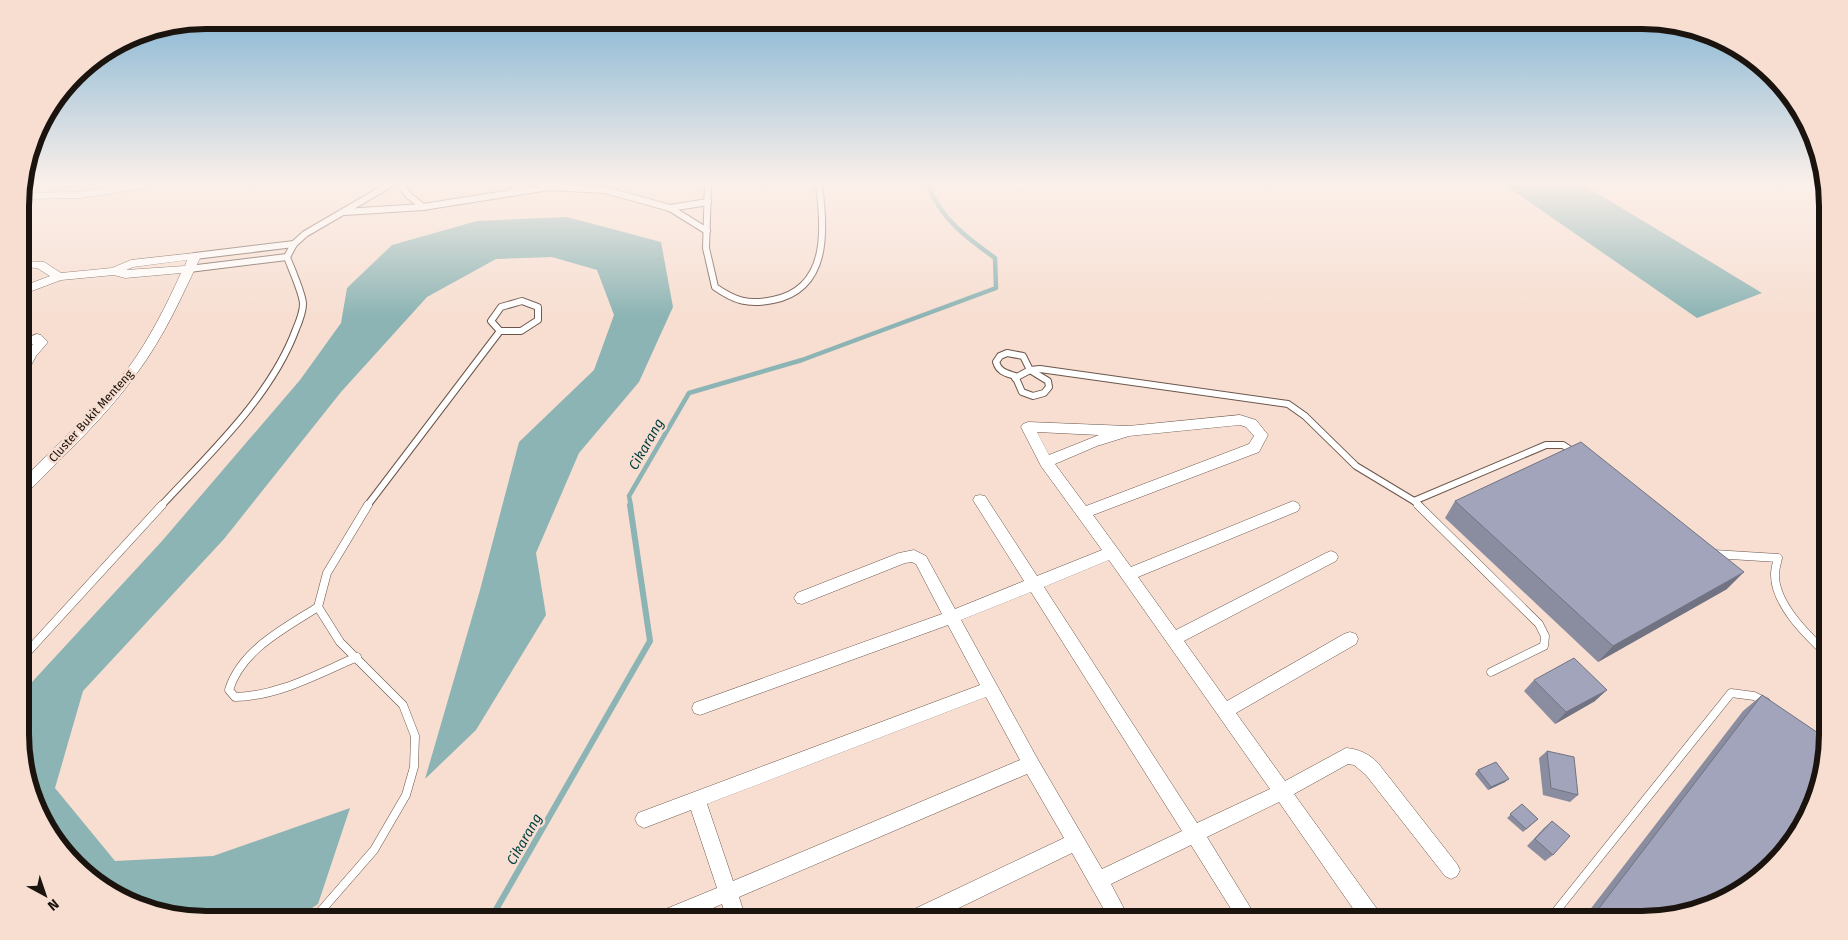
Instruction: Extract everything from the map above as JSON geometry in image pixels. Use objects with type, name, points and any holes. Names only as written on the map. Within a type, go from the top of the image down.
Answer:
[{"type":"street","name":"Cluster Bukit Menteng","points":[[29,482],[109,399],[133,370],[157,332],[195,256]]},
{"type":"street","points":[[29,288],[59,277],[114,271],[131,264],[195,256]]},
{"type":"street","points":[[29,265],[40,266],[59,277]]},
{"type":"street","points":[[114,271],[125,274],[189,269]]},
{"type":"street","points":[[29,340],[40,340],[40,346],[29,352]]},
{"type":"street","points":[[1083,513],[1241,454],[1254,448],[1261,435],[1251,423],[1240,420],[1127,431],[1028,427],[1046,462],[1111,553],[1226,710],[1281,792],[1367,911]]},
{"type":"street","points":[[1046,462],[1127,431]]},
{"type":"street","points":[[980,500],[1243,911]]},
{"type":"street","points":[[1128,576],[1293,507]]},
{"type":"street","points":[[700,708],[952,617],[1111,553]]},
{"type":"street","points":[[802,598],[904,557],[914,556],[921,560],[1031,764],[1116,911]]},
{"type":"street","points":[[1174,639],[1331,558]]},
{"type":"street","points":[[1226,710],[1350,640]]},
{"type":"street","points":[[644,819],[990,688]]},
{"type":"street","points":[[1100,880],[1281,792],[1346,756],[1354,756],[1363,760],[1372,769],[1451,870]]},
{"type":"street","points":[[684,911],[1031,764]]},
{"type":"street","points":[[697,800],[734,911]]},
{"type":"street","points":[[932,911],[1075,842]]},
{"type":"lane","points":[[29,650],[222,440],[268,384],[290,346],[299,322],[303,303],[287,257],[294,244],[314,229]]},
{"type":"lane","points":[[704,229],[707,231],[706,248],[715,287],[731,298],[758,303],[790,296],[804,284],[814,271],[822,229]]},
{"type":"lane","points":[[195,256],[294,244]]},
{"type":"lane","points":[[189,269],[287,257]]},
{"type":"lane","points":[[522,301],[538,307],[538,320],[521,331],[500,331],[491,321],[501,308],[522,301]]},
{"type":"lane","points":[[320,911],[374,850],[406,796],[414,767],[415,736],[403,705],[340,642],[318,607],[320,594],[327,573],[367,508],[500,331]]},
{"type":"lane","points":[[1007,353],[1016,353],[1024,356],[1030,370],[1048,381],[1049,387],[1045,393],[1038,396],[1022,392],[1015,378],[997,368],[996,362],[1000,356],[1007,353]]},
{"type":"lane","points":[[1015,378],[1030,370],[1040,369],[1288,404],[1302,412],[1347,459],[1367,475],[1414,501],[1539,624],[1545,636],[1544,646],[1491,672]]},
{"type":"lane","points":[[1414,501],[1546,445],[1563,445],[1584,461]]},
{"type":"lane","points":[[1702,553],[1778,558],[1775,576],[1782,599],[1805,634],[1819,647]]},
{"type":"lane","points":[[318,607],[283,629],[260,647],[235,672],[229,690],[235,696],[250,698],[283,688],[357,657]]},
{"type":"lane","points":[[1556,911],[1731,693],[1759,698],[1774,708]]},
{"type":"water","points":[[449,229],[612,229],[661,242],[673,307],[639,382],[579,453],[536,553],[546,615],[476,730],[425,779],[480,590],[519,442],[594,370],[614,315],[597,270],[552,257],[496,259],[427,297],[341,392],[224,539],[83,691],[55,788],[115,861],[213,856],[350,808],[318,904],[308,911],[194,911],[171,908],[138,898],[107,882],[80,860],[52,823],[38,791],[30,758],[29,685],[162,541],[300,380],[341,323],[347,288],[392,245]]},
{"type":"water","points":[[1568,229],[1656,229],[1762,293],[1697,318]]},
{"type":"building","points":[[1581,442],[1744,572],[1613,646],[1455,501]]},
{"type":"building","points":[[1574,658],[1607,690],[1566,712],[1534,680]]},
{"type":"building","points":[[1762,695],[1819,734],[1816,769],[1801,813],[1783,842],[1768,860],[1750,875],[1731,888],[1710,898],[1677,908],[1654,911],[1597,911]]},
{"type":"building","points":[[1547,751],[1574,757],[1578,795],[1551,788]]},
{"type":"building","points":[[1496,762],[1509,779],[1491,787],[1478,770]]},
{"type":"building","points":[[1522,804],[1538,819],[1526,829],[1510,814]]},
{"type":"building","points":[[1552,821],[1570,836],[1553,855],[1535,839]]},
{"type":"waterway","name":"Cikarang","points":[[631,506],[629,496],[689,393],[802,360],[996,288],[995,258],[974,243],[959,229]]},
{"type":"waterway","name":"Cikarang","points":[[495,911],[650,641],[630,505]]}]
